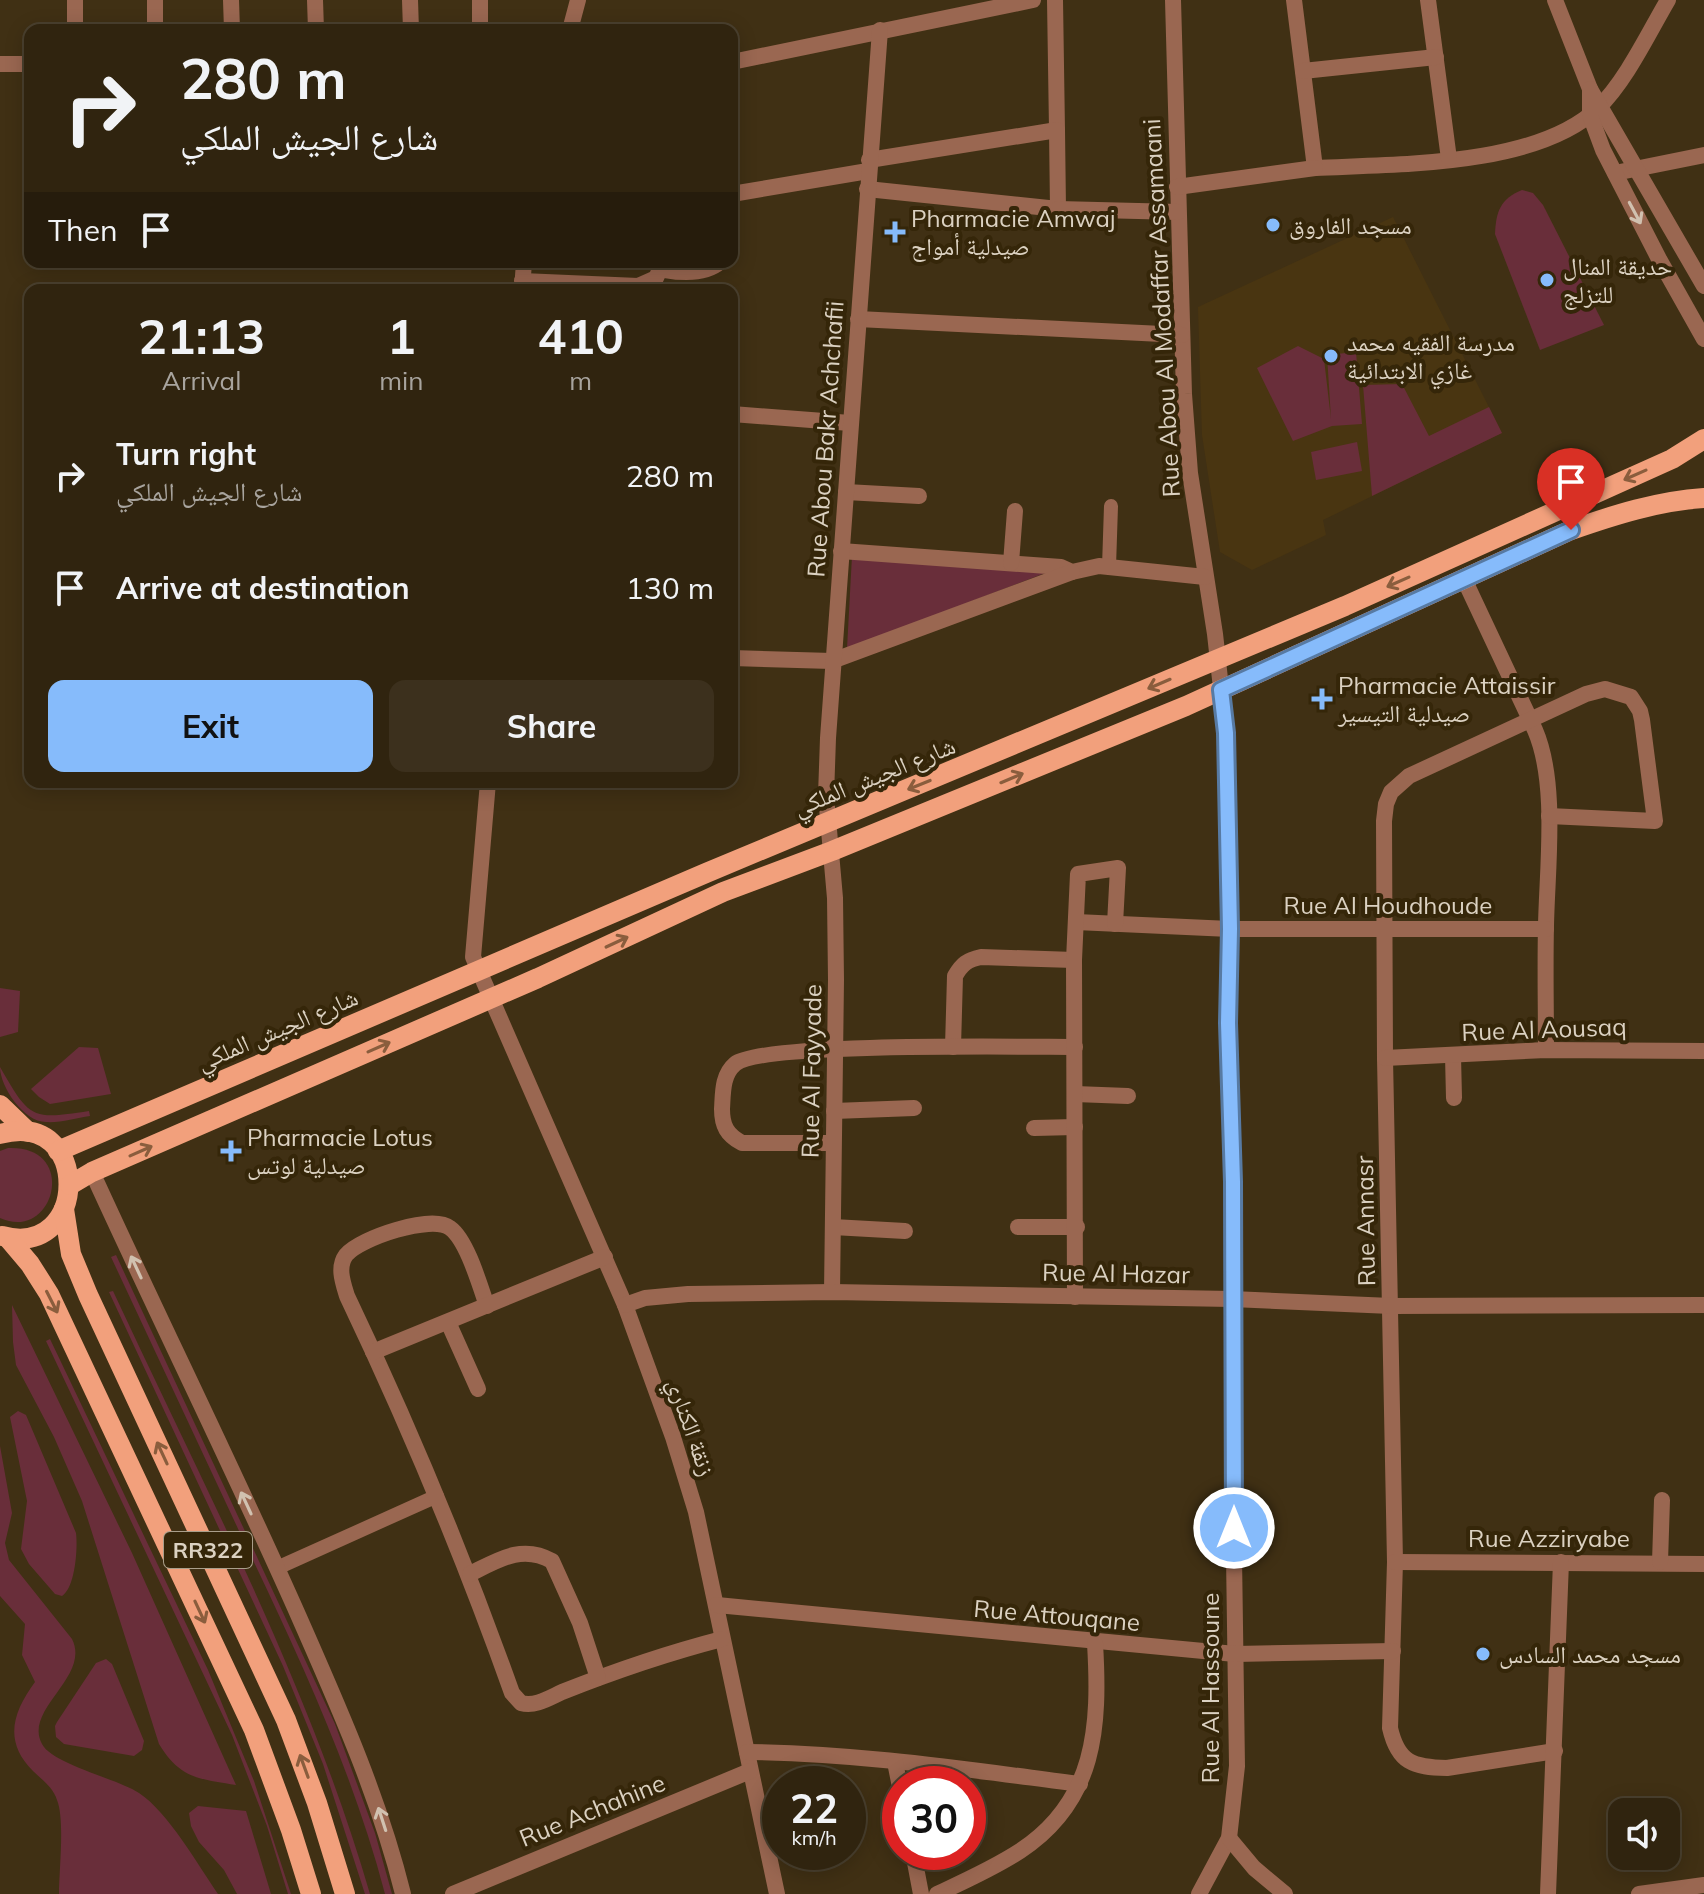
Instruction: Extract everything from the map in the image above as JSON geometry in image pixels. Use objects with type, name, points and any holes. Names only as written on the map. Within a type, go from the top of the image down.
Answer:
[{"type":"main road","name":"شارع الجيش الملكي","points":[[58,1151],[1345,606],[1672,459],[1704,439]]},
{"type":"main road","points":[[0,1134],[16,1131],[39,1136],[58,1151],[69,1173],[70,1185],[92,1172],[491,998],[723,892],[832,851],[1221,690],[1571,530],[1655,504],[1704,498]]},
{"type":"main road","points":[[0,1105],[28,1132]]},
{"type":"main road","name":"RR322","points":[[4,1237],[25,1238],[41,1233],[54,1223],[64,1209],[70,1185]]},
{"type":"main road","name":"RR322","points":[[64,1209],[71,1254],[88,1295],[286,1720],[322,1818],[345,1894]]},
{"type":"main road","name":"RR322","points":[[4,1237],[30,1264],[49,1294],[232,1681],[274,1780],[311,1894]]},
{"type":"street","points":[[75,0],[75,24]]},
{"type":"street","points":[[155,0],[155,24]]},
{"type":"street","points":[[231,0],[232,24]]},
{"type":"street","points":[[315,0],[316,24]]},
{"type":"street","points":[[410,0],[411,24]]},
{"type":"street","points":[[480,0],[480,24]]},
{"type":"street","points":[[572,24],[578,0]]},
{"type":"street","points":[[738,61],[1033,0]]},
{"type":"street","points":[[1055,0],[1058,209]]},
{"type":"street","name":"Rue Abou Al Modaffar Assamaani","points":[[1173,0],[1182,335],[1190,473],[1215,634],[1216,660]]},
{"type":"street","points":[[1294,0],[1315,168]]},
{"type":"street","points":[[1428,0],[1449,159]]},
{"type":"street","points":[[1555,0],[1590,89],[1615,173],[1704,339]]},
{"type":"street","points":[[1177,187],[1315,168],[1449,159],[1531,146],[1549,139],[1595,110],[1619,81],[1668,0]]},
{"type":"street","name":"Rue Abou Bakr Achchafii","points":[[832,851],[826,796],[832,661],[880,30]]},
{"type":"street","points":[[1303,71],[1436,57]]},
{"type":"street","points":[[0,64],[24,64]]},
{"type":"street","points":[[1595,110],[1636,169],[1704,286]]},
{"type":"street","points":[[738,193],[1057,130]]},
{"type":"street","points":[[1615,173],[1704,155]]},
{"type":"street","points":[[867,189],[1058,209],[1178,212]]},
{"type":"street","points":[[642,284],[656,278],[658,268]]},
{"type":"street","points":[[666,268],[671,271],[711,268]]},
{"type":"street","points":[[858,319],[1182,335]]},
{"type":"street","points":[[738,414],[850,423]]},
{"type":"street","points":[[846,492],[919,496]]},
{"type":"street","points":[[1109,567],[1111,506]]},
{"type":"street","points":[[1011,563],[1015,511]]},
{"type":"street","points":[[841,551],[1061,567],[1072,572]]},
{"type":"street","points":[[738,658],[832,661],[1089,567],[1205,577]]},
{"type":"street","points":[[1464,579],[1542,747],[1549,816],[1546,1050]]},
{"type":"street","name":"Rue Al Hassoune","points":[[1199,1894],[1229,1838],[1237,1766],[1233,1182],[1228,1023],[1230,929],[1226,733],[1216,660]]},
{"type":"street","name":"Rue Annasr","points":[[1549,816],[1655,821],[1640,711],[1631,697],[1623,692],[1605,689],[1586,694],[1409,776],[1391,792],[1384,821],[1384,931],[1395,1562],[1390,1728],[1394,1747],[1403,1758],[1415,1764],[1447,1768],[1555,1751]]},
{"type":"street","name":"زنقة الكناري","points":[[487,788],[473,957],[625,1305],[677,1452],[696,1512],[777,1894]]},
{"type":"street","name":"Rue Al Fayyade","points":[[832,851],[836,1050],[832,1292]]},
{"type":"street","points":[[1075,1297],[1074,960],[1078,874],[1118,868],[1115,924]]},
{"type":"street","name":"Rue Al Houdhoude","points":[[1076,922],[1230,929],[1546,929]]},
{"type":"street","points":[[953,1047],[955,976],[969,960],[981,957],[1074,960]]},
{"type":"street","points":[[833,1143],[742,1143],[733,1139],[725,1129],[722,1106],[728,1071],[744,1058],[836,1050],[1075,1047]]},
{"type":"street","name":"Rue Al Aousaq","points":[[1385,1058],[1546,1050],[1704,1051]]},
{"type":"street","points":[[1453,1056],[1454,1098]]},
{"type":"street","points":[[1075,1094],[1128,1096]]},
{"type":"street","points":[[834,1111],[914,1108]]},
{"type":"street","points":[[1034,1128],[1075,1127]]},
{"type":"street","points":[[92,1172],[277,1568],[357,1750],[389,1842],[403,1894]]},
{"type":"street","points":[[487,1306],[462,1243],[452,1228],[443,1224],[431,1222],[412,1227],[363,1243],[345,1256],[341,1280],[470,1574],[512,1693],[526,1705],[534,1704],[671,1652],[722,1639]]},
{"type":"street","points":[[833,1227],[905,1231]]},
{"type":"street","points":[[1018,1227],[1077,1227]]},
{"type":"street","points":[[373,1352],[605,1257]]},
{"type":"street","name":"Rue Al Hazar","points":[[625,1305],[645,1298],[688,1294],[832,1292],[1232,1299],[1391,1306],[1704,1305]]},
{"type":"street","points":[[448,1322],[478,1389]]},
{"type":"street","points":[[277,1568],[437,1496]]},
{"type":"street","points":[[1660,1562],[1662,1500]]},
{"type":"street","points":[[470,1574],[510,1554],[529,1551],[552,1561],[575,1611],[598,1678]]},
{"type":"street","name":"Rue Azziryabe","points":[[1395,1562],[1704,1564]]},
{"type":"street","points":[[1548,1894],[1561,1562]]},
{"type":"street","name":"Rue Attouqane","points":[[717,1605],[1235,1654],[1393,1651]]},
{"type":"street","points":[[937,1894],[1018,1853],[1037,1839],[1055,1822],[1080,1784],[1094,1737],[1095,1643]]},
{"type":"street","points":[[747,1752],[895,1762],[1080,1784]]},
{"type":"street","points":[[895,1762],[896,1766]]},
{"type":"street","name":"Rue Achahine","points":[[453,1894],[750,1771]]},
{"type":"street","points":[[1229,1838],[1254,1868],[1285,1894]]},
{"type":"street","points":[[916,1870],[921,1894]]},
{"type":"street","points":[[1639,1894],[1704,1885]]},
{"type":"shaded area","name":"حديقة المنال للتزلج","points":[[1522,190],[1533,193],[1543,205],[1604,325],[1540,350],[1495,234],[1504,202]]},
{"type":"shaded area","name":"مدرسة الفقيه محمد غازي الابتدائية","points":[[1393,217],[1502,433],[1323,520],[1326,535],[1252,570],[1220,552],[1202,435],[1198,307]]},
{"type":"shaded area","points":[[1298,346],[1324,359],[1331,419],[1327,355],[1356,352],[1362,424],[1332,426],[1293,441],[1257,368]]},
{"type":"shaded area","points":[[1402,384],[1429,436],[1489,407],[1502,433],[1372,496],[1363,385]]},
{"type":"shaded area","points":[[1357,442],[1362,471],[1316,480],[1311,452]]},
{"type":"shaded area","points":[[852,556],[1053,570],[847,649]]},
{"type":"shaded area","points":[[0,988],[20,991],[18,1032],[0,1037]]},
{"type":"shaded area","points":[[79,1047],[98,1048],[111,1094],[50,1104],[39,1097],[31,1089]]},
{"type":"shaded area","points":[[0,1067],[18,1097],[34,1112],[55,1115],[89,1111],[90,1116],[51,1122],[30,1116],[9,1093]]},
{"type":"shaded area","points":[[8,1148],[31,1151],[45,1161],[51,1175],[51,1191],[45,1206],[34,1217],[19,1222],[0,1218],[0,1151]]},
{"type":"shaded area","points":[[116,1255],[335,1724],[375,1833],[392,1894],[385,1894],[356,1801],[321,1710],[111,1257]]},
{"type":"shaded area","points":[[113,1291],[219,1513],[286,1663],[345,1816],[370,1894],[365,1894],[323,1764],[283,1666],[109,1292]]},
{"type":"shaded area","points":[[12,1305],[132,1553],[236,1785],[201,1779],[183,1771],[159,1744],[82,1501],[54,1437],[16,1365]]},
{"type":"shaded area","points":[[50,1339],[208,1670],[254,1781],[291,1894],[288,1894],[267,1826],[232,1735],[46,1341]]},
{"type":"shaded area","points":[[18,1411],[26,1415],[76,1533],[73,1577],[62,1596],[55,1594],[29,1564],[21,1549],[27,1501],[10,1417]]},
{"type":"shaded area","points":[[0,1446],[12,1513],[5,1543],[9,1560],[72,1639],[75,1653],[73,1667],[41,1718],[39,1731],[42,1744],[58,1758],[129,1788],[150,1802],[182,1840],[218,1894],[59,1894],[61,1832],[57,1800],[50,1787],[24,1760],[15,1738],[17,1715],[35,1682],[22,1655],[25,1624],[0,1596]]},
{"type":"shaded area","points":[[106,1659],[112,1664],[144,1741],[142,1750],[134,1756],[64,1744],[56,1737],[57,1722],[96,1663]]},
{"type":"shaded area","points":[[198,1806],[246,1811],[271,1894],[237,1894],[224,1870],[199,1842],[191,1826],[189,1813]]},
{"type":"place","name":"مسجد الفاروق","points":[[1273,225]]},
{"type":"place","name":"Pharmacie Amwaj صيدلية أمواج","points":[[895,232]]},
{"type":"place","name":"حديقة المنال للتزلج","points":[[1547,280]]},
{"type":"place","name":"مدرسة الفقيه محمد غازي الابتدائية","points":[[1331,356]]},
{"type":"place","name":"Pharmacie Attaissir صيدلية التيسير","points":[[1322,699]]},
{"type":"place","name":"Pharmacie Lotus صيدلية لوتس","points":[[231,1151]]},
{"type":"place","name":"مسجد محمد السادس","points":[[1483,1654]]},
{"type":"route","points":[[1234,1528],[1233,1182],[1228,1023],[1230,929],[1226,733],[1221,690],[1571,530]]}]
